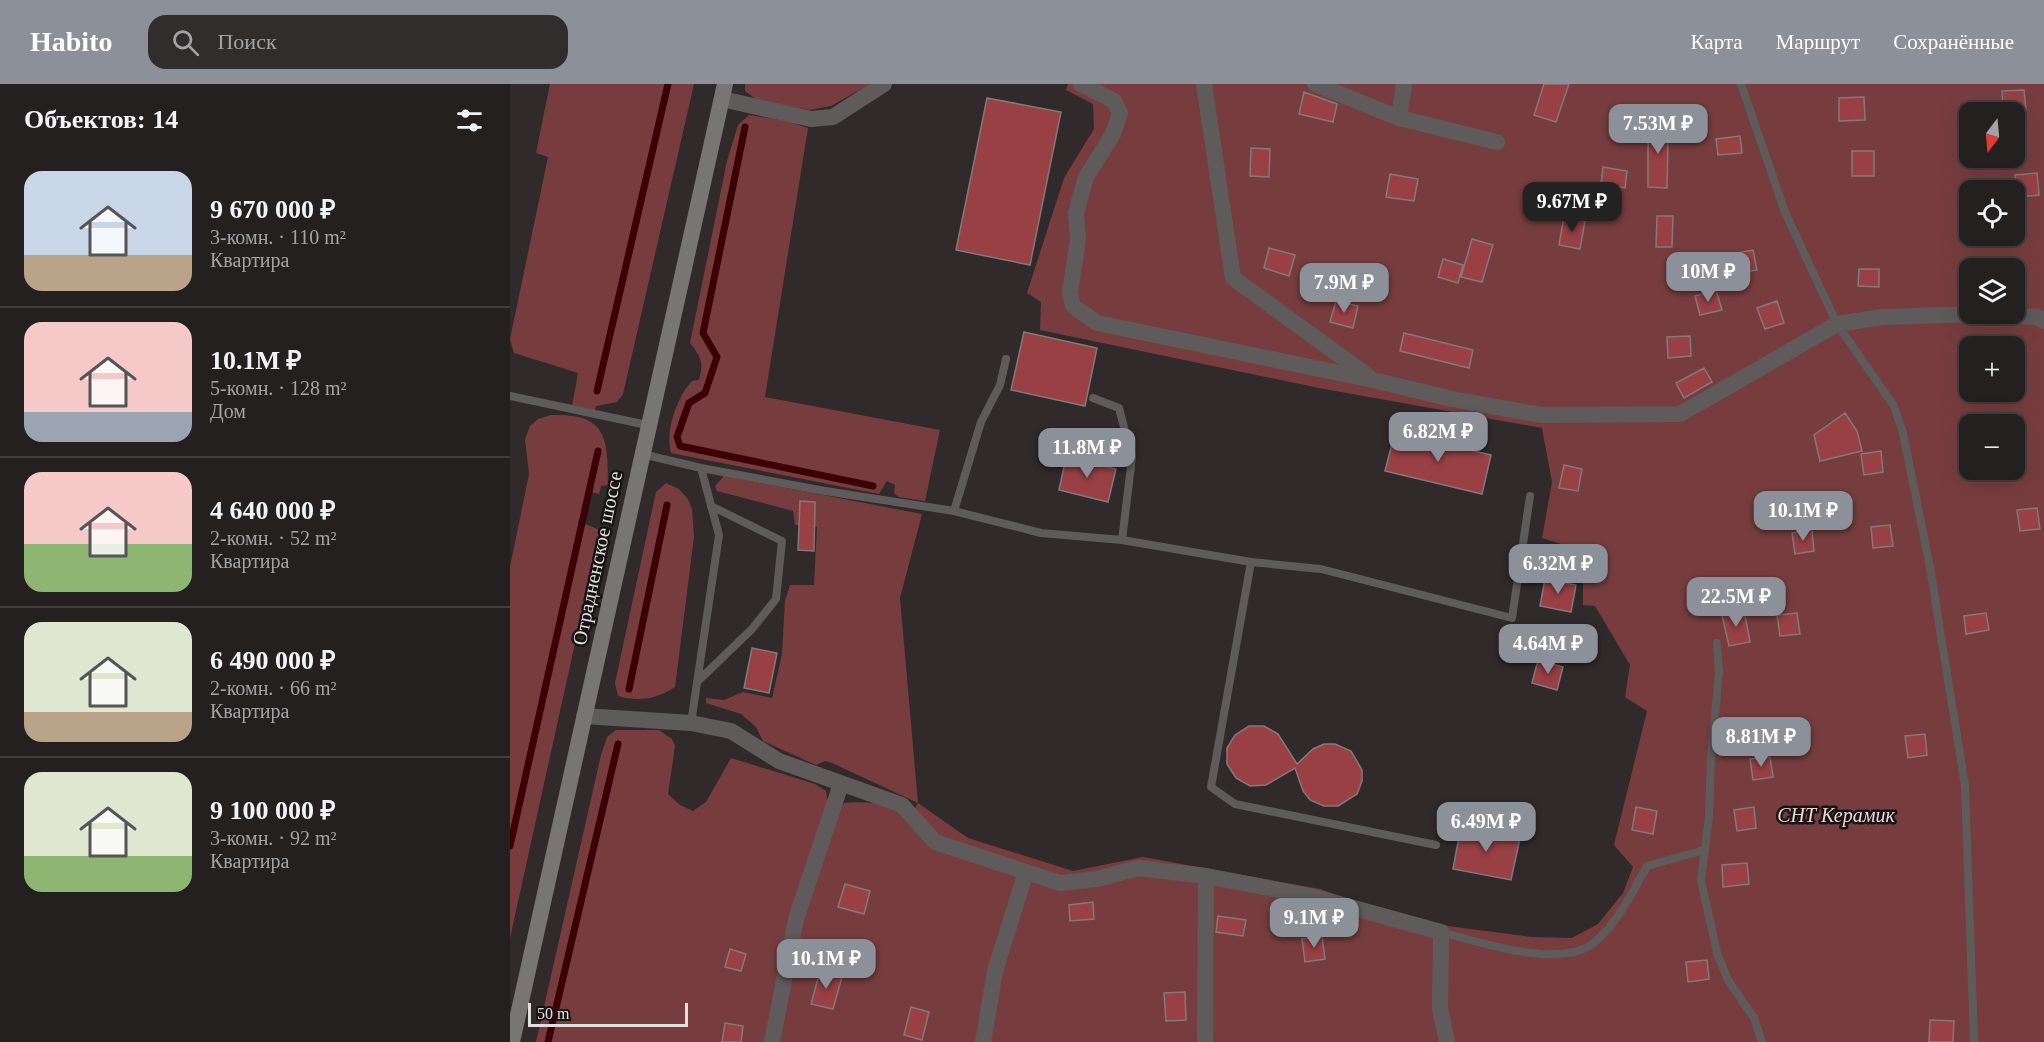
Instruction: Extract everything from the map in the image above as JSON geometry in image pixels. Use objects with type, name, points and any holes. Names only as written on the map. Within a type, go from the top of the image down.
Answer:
[{"type":"main road","name":"Отрадненское шоссе","points":[[512,1042],[647,425],[724,91]]},
{"type":"street","points":[[724,91],[811,119],[833,117],[884,84]]},
{"type":"street","points":[[1081,84],[1114,101],[1120,113],[1113,134],[1086,177],[1076,213],[1078,239],[1070,293],[1074,306],[1097,323],[1373,380],[1452,399],[1541,415],[1680,414],[1837,324],[1882,317],[1959,315]]},
{"type":"street","points":[[1204,84],[1233,278],[1373,380]]},
{"type":"street","points":[[1315,84],[1399,118],[1497,142]]},
{"type":"street","points":[[1399,118],[1404,84]]},
{"type":"street","points":[[2025,315],[2042,316]]},
{"type":"street","points":[[584,717],[691,723],[731,731],[779,761],[902,805],[935,842],[1060,883],[1097,879],[1138,868],[1206,876],[1310,896],[1441,932],[1440,1008],[1447,1042]]},
{"type":"street","points":[[772,1042],[796,919],[841,784]]},
{"type":"street","points":[[983,1042],[995,971],[1026,872]]},
{"type":"street","points":[[1205,1042],[1206,876]]},
{"type":"lane","points":[[1741,84],[1785,212],[1837,324],[1894,406],[1903,433],[1930,567],[1965,786],[1974,1042]]},
{"type":"lane","points":[[954,511],[981,422],[1000,385],[1006,359]]},
{"type":"lane","points":[[510,396],[647,425]]},
{"type":"lane","points":[[1093,398],[1119,408],[1132,458],[1122,540]]},
{"type":"lane","points":[[642,454],[701,468],[954,511],[1041,533],[1122,540],[1251,562],[1322,569],[1512,618],[1530,496]]},
{"type":"lane","points":[[691,723],[718,535],[701,468]]},
{"type":"lane","points":[[697,682],[752,629],[776,599],[782,542],[711,506]]},
{"type":"lane","points":[[1251,562],[1211,787],[1235,804],[1436,845]]},
{"type":"lane","points":[[1717,643],[1719,672],[1711,759],[1709,817],[1701,880],[1717,953],[1728,980],[1754,1018],[1762,1042]]},
{"type":"lane","points":[[1441,932],[1513,951],[1567,953],[1582,951],[1595,942],[1613,923],[1647,866],[1704,850]]},
{"type":"green space","points":[[550,84],[694,84],[623,394],[617,402],[596,406],[595,411],[572,406],[578,373],[514,353],[510,339],[548,157],[536,153]]},
{"type":"green space","points":[[745,84],[870,84],[831,106],[809,110],[757,100],[745,91]]},
{"type":"green space","name":"СНТ Керамик","points":[[1068,84],[2044,84],[2044,1042],[536,1042],[601,755],[607,737],[616,730],[659,730],[672,739],[675,746],[668,794],[680,805],[693,811],[706,802],[731,758],[815,784],[826,791],[828,803],[837,810],[844,803],[862,802],[879,804],[902,814],[909,820],[918,803],[968,838],[1073,871],[1143,857],[1320,889],[1366,905],[1448,926],[1531,937],[1572,938],[1598,924],[1623,893],[1633,867],[1614,845],[1647,711],[1625,697],[1630,665],[1595,606],[1583,605],[1583,581],[1561,544],[1542,538],[1552,482],[1542,428],[1319,388],[1040,330],[1041,302],[1027,293],[1064,178],[1094,129],[1093,104],[1066,90]]},
{"type":"green space","points":[[749,115],[786,121],[808,128],[765,397],[940,430],[925,501],[899,497],[894,493],[895,485],[887,481],[879,494],[671,453],[671,425],[677,405],[692,381],[699,380],[701,364],[697,352],[690,343],[727,161],[738,125]]},
{"type":"green space","points":[[551,415],[584,418],[594,424],[605,442],[608,485],[601,486],[599,494],[591,492],[585,524],[600,530],[510,938],[510,567],[529,474],[525,439],[530,426],[538,419]]},
{"type":"green space","points":[[724,476],[922,514],[900,598],[918,803],[832,763],[825,761],[816,765],[763,741],[756,727],[741,714],[706,703],[706,698],[724,700],[743,692],[772,698],[782,654],[785,601],[790,585],[814,585],[817,527],[795,525],[793,511],[717,491],[715,486]]},
{"type":"green space","points":[[666,483],[679,489],[688,499],[692,509],[694,537],[675,687],[648,698],[626,698],[618,696],[615,683],[656,492]]},
{"type":"building","points":[[1544,84],[1569,84],[1556,122],[1534,115]]},
{"type":"building","points":[[2024,90],[2026,110],[2025,102],[2003,102],[2002,91]]},
{"type":"building","points":[[1304,92],[1337,104],[1333,122],[1299,114]]},
{"type":"building","points":[[1864,97],[1865,120],[1839,121],[1839,98]]},
{"type":"building","points":[[987,98],[1061,112],[1030,265],[956,250]]},
{"type":"building","points":[[1648,125],[1672,125],[1672,142],[1668,142],[1667,188],[1648,187]]},
{"type":"building","points":[[1740,136],[1742,153],[1718,155],[1716,139]]},
{"type":"building","points":[[1251,148],[1270,149],[1269,177],[1250,176]]},
{"type":"building","points":[[1852,151],[1874,151],[1874,176],[1852,176]]},
{"type":"building","points":[[1603,167],[1627,171],[1625,188],[1601,184]]},
{"type":"building","points":[[2037,173],[2039,195],[2025,196],[2025,180],[2016,180],[2015,175]]},
{"type":"building","points":[[1390,174],[1418,179],[1414,201],[1386,197]]},
{"type":"building","points":[[1585,198],[1609,202],[1606,218],[1582,214]]},
{"type":"building","points":[[1564,216],[1585,221],[1580,249],[1559,245]]},
{"type":"building","points":[[1657,216],[1673,216],[1672,247],[1656,247]]},
{"type":"building","points":[[1472,239],[1493,245],[1482,282],[1461,277]]},
{"type":"building","points":[[1269,248],[1295,255],[1289,276],[1264,268]]},
{"type":"building","points":[[1753,250],[1757,270],[1734,274],[1731,254]]},
{"type":"building","points":[[1443,259],[1463,265],[1458,283],[1438,277]]},
{"type":"building","points":[[1859,269],[1879,269],[1879,287],[1858,286]]},
{"type":"building","points":[[1716,290],[1722,310],[1700,315],[1695,296]]},
{"type":"building","points":[[1336,301],[1358,306],[1353,328],[1330,322]]},
{"type":"building","points":[[1777,301],[1784,323],[1765,329],[1757,308]]},
{"type":"building","points":[[1024,332],[1097,348],[1085,406],[1011,390]]},
{"type":"building","points":[[1404,333],[1473,350],[1469,368],[1400,351]]},
{"type":"building","points":[[1690,336],[1691,356],[1668,358],[1667,337]]},
{"type":"building","points":[[1704,368],[1712,382],[1684,398],[1676,383]]},
{"type":"building","points":[[1845,413],[1857,431],[1862,451],[1820,461],[1814,435]]},
{"type":"building","points":[[1395,432],[1491,455],[1482,494],[1385,471]]},
{"type":"building","points":[[1881,451],[1883,472],[1864,475],[1861,454]]},
{"type":"building","points":[[1066,457],[1116,469],[1108,502],[1059,490]]},
{"type":"building","points":[[1564,465],[1582,469],[1578,491],[1559,488]]},
{"type":"building","points":[[800,501],[815,502],[814,551],[798,550]]},
{"type":"building","points":[[2037,508],[2040,529],[2020,531],[2017,510]]},
{"type":"building","points":[[1890,525],[1893,546],[1873,548],[1871,527]]},
{"type":"building","points":[[1812,530],[1814,551],[1795,554],[1792,533]]},
{"type":"building","points":[[1545,579],[1576,585],[1571,612],[1540,606]]},
{"type":"building","points":[[1744,610],[1750,642],[1729,646],[1722,615]]},
{"type":"building","points":[[1797,613],[1800,634],[1780,636],[1777,615]]},
{"type":"building","points":[[1986,613],[1989,630],[1966,634],[1964,616]]},
{"type":"building","points":[[752,648],[777,653],[769,693],[744,688]]},
{"type":"building","points":[[1538,660],[1563,667],[1557,690],[1532,683]]},
{"type":"building","points":[[1249,726],[1264,726],[1278,734],[1297,764],[1313,749],[1324,744],[1335,744],[1351,751],[1362,770],[1362,781],[1357,794],[1338,806],[1324,806],[1310,800],[1303,791],[1295,768],[1266,785],[1250,786],[1236,778],[1227,764],[1227,748],[1235,735]]},
{"type":"building","points":[[1925,734],[1927,755],[1908,758],[1905,736]]},
{"type":"building","points":[[1770,757],[1773,777],[1753,780],[1750,759]]},
{"type":"building","points":[[1636,807],[1657,811],[1653,834],[1632,830]]},
{"type":"building","points":[[1754,807],[1756,828],[1737,831],[1734,810]]},
{"type":"building","points":[[1461,826],[1520,838],[1511,880],[1453,869]]},
{"type":"building","points":[[1747,863],[1749,884],[1723,887],[1722,865]]},
{"type":"building","points":[[845,884],[870,891],[864,914],[838,907]]},
{"type":"building","points":[[1093,902],[1094,919],[1070,921],[1069,905]]},
{"type":"building","points":[[1218,916],[1246,920],[1243,936],[1216,932]]},
{"type":"building","points":[[1322,936],[1325,959],[1305,962],[1302,939]]},
{"type":"building","points":[[730,949],[746,954],[741,971],[725,967]]},
{"type":"building","points":[[1707,960],[1709,979],[1688,982],[1686,962]]},
{"type":"building","points":[[820,971],[842,977],[833,1009],[811,1004]]},
{"type":"building","points":[[1185,992],[1186,1020],[1166,1021],[1164,993]]},
{"type":"building","points":[[911,1007],[929,1012],[922,1040],[904,1035]]},
{"type":"building","points":[[1930,1020],[1954,1021],[1953,1042],[1929,1042]]},
{"type":"building","points":[[725,1023],[743,1026],[741,1042],[722,1042]]},
{"type":"waterway","points":[[597,391],[668,84]]},
{"type":"waterway","points":[[745,127],[703,333],[717,357],[705,393],[689,403],[677,437],[680,446],[873,486]]},
{"type":"waterway","points":[[510,846],[598,451]]},
{"type":"waterway","points":[[629,689],[667,505]]},
{"type":"waterway","points":[[548,1042],[618,744]]}]
